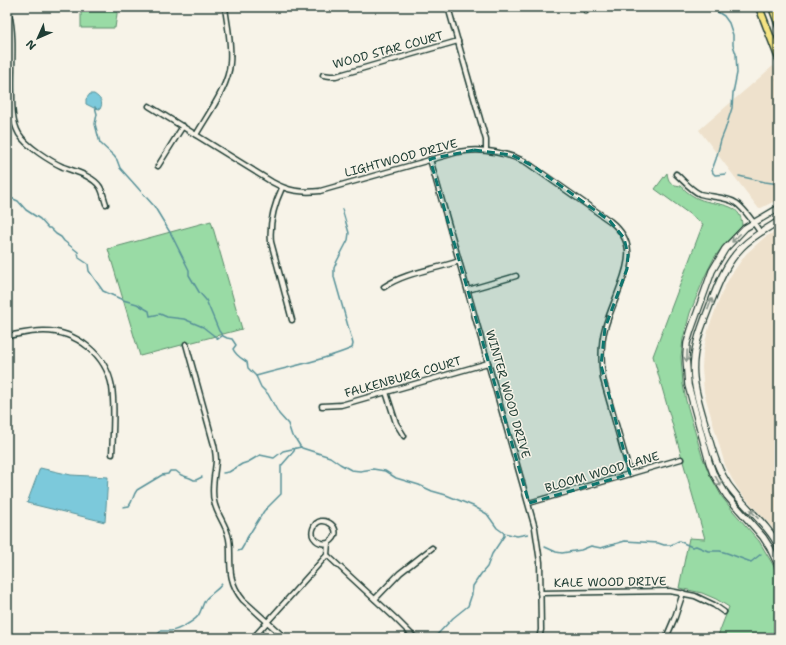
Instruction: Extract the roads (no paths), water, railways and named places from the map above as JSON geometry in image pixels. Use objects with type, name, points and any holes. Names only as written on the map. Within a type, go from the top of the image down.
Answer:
[{"type":"main road","points":[[760,7],[779,59]]},
{"type":"main road","points":[[772,7],[779,26]]},
{"type":"street","points":[[196,135],[224,86],[230,69],[231,58],[225,7]]},
{"type":"street","points":[[448,7],[486,140],[486,150]]},
{"type":"street","points":[[8,13],[12,32],[13,110],[15,124],[19,133],[26,143],[42,154],[61,166],[80,173],[95,181],[100,187],[106,204]]},
{"type":"street","name":"WOOD STAR COURT","points":[[323,75],[336,76],[458,41]]},
{"type":"street","name":"LIGHTWOOD DRIVE","points":[[149,106],[282,188],[299,192],[320,191],[465,150],[486,150],[512,155],[530,164],[610,221],[624,238],[628,255],[627,269],[605,328],[602,342],[601,365],[603,379],[630,474]]},
{"type":"street","points":[[158,166],[183,126]]},
{"type":"street","name":"WINTER WOOD DRIVE","points":[[430,159],[535,528],[539,549],[540,638]]},
{"type":"street","points":[[676,174],[696,192],[736,203],[742,208],[760,232]]},
{"type":"street","points":[[282,188],[275,204],[270,235],[292,320]]},
{"type":"street","points":[[779,208],[745,228],[725,249],[712,271],[689,337],[686,356],[688,385],[713,473],[727,496],[763,537],[779,567]]},
{"type":"street","points":[[779,221],[760,232],[742,247],[720,279],[696,342],[694,365],[696,394],[715,459],[729,487],[759,520],[774,538],[779,547]]},
{"type":"street","points":[[384,287],[400,278],[459,261]]},
{"type":"street","points":[[468,290],[516,276]]},
{"type":"street","points":[[7,336],[35,331],[55,332],[79,340],[93,351],[104,366],[111,385],[114,409],[112,454]]},
{"type":"street","points":[[186,344],[214,445],[216,459],[213,489],[214,502],[229,536],[232,582],[243,600],[285,638]]},
{"type":"street","name":"FALKENBURG COURT","points":[[322,406],[341,405],[488,363]]},
{"type":"street","points":[[386,392],[396,423],[404,436]]},
{"type":"street","name":"BLOOM WOOD LANE","points":[[529,503],[681,459]]},
{"type":"street","points":[[325,521],[333,525],[335,536],[332,541],[328,543],[322,544],[313,536],[314,526],[319,522],[325,521]]},
{"type":"street","points":[[253,638],[327,555],[328,543]]},
{"type":"street","points":[[375,599],[400,573],[432,548]]},
{"type":"street","points":[[327,555],[415,638]]},
{"type":"street","name":"KALE WOOD DRIVE","points":[[540,593],[662,590],[683,593],[703,600],[724,612]]},
{"type":"street","points":[[666,638],[683,593]]},
{"type":"water","points":[[90,94],[94,94],[101,100],[102,104],[100,109],[86,104],[86,99]]},
{"type":"water","points":[[40,468],[71,475],[108,477],[105,522],[27,503]]},
{"type":"waterway","points":[[710,7],[724,16],[729,23],[733,35],[733,45],[736,54],[737,73],[732,108],[712,170],[715,175],[726,174]]},
{"type":"waterway","points":[[777,79],[779,86]]},
{"type":"waterway","points":[[95,107],[97,114],[95,124],[100,143],[114,156],[120,168],[154,206],[171,234],[189,270],[189,275],[199,292],[206,300],[219,331],[223,336],[232,339],[236,345],[233,349],[234,351],[239,357],[247,362],[248,368],[256,376],[261,387],[268,394],[279,414],[288,424],[292,436],[302,448],[330,457],[351,470],[360,471],[373,469],[385,471],[396,478],[419,485],[473,506],[487,514],[497,528],[504,533],[517,536],[528,534]]},
{"type":"waterway","points":[[739,176],[779,184]]},
{"type":"waterway","points":[[7,195],[18,201],[26,210],[40,219],[48,228],[50,228],[78,252],[79,258],[88,264],[89,271],[103,291],[123,300],[137,304],[149,311],[150,316],[160,314],[167,317],[184,319],[203,327],[218,339],[222,336]]},
{"type":"waterway","points":[[256,376],[317,360],[352,348],[352,340],[334,277],[334,268],[348,240],[349,233],[342,209]]},
{"type":"waterway","points":[[223,473],[229,472],[260,455],[274,458],[283,451],[301,447]]},
{"type":"waterway","points":[[238,551],[241,550],[264,511],[281,494],[281,466],[295,448]]},
{"type":"waterway","points":[[123,507],[129,506],[137,490],[162,475],[168,474],[170,471],[176,471],[181,475],[194,480],[202,477]]},
{"type":"waterway","points":[[434,638],[453,618],[468,606],[473,586],[487,567],[492,554],[504,536],[504,533]]},
{"type":"waterway","points":[[545,547],[562,553],[581,550],[591,546],[601,548],[625,541],[658,543],[664,545],[671,545],[679,541],[692,547],[696,546],[708,551],[720,551],[751,562],[761,554]]},
{"type":"waterway","points":[[154,638],[161,631],[171,631],[177,629],[196,618],[206,599],[222,584]]}]
